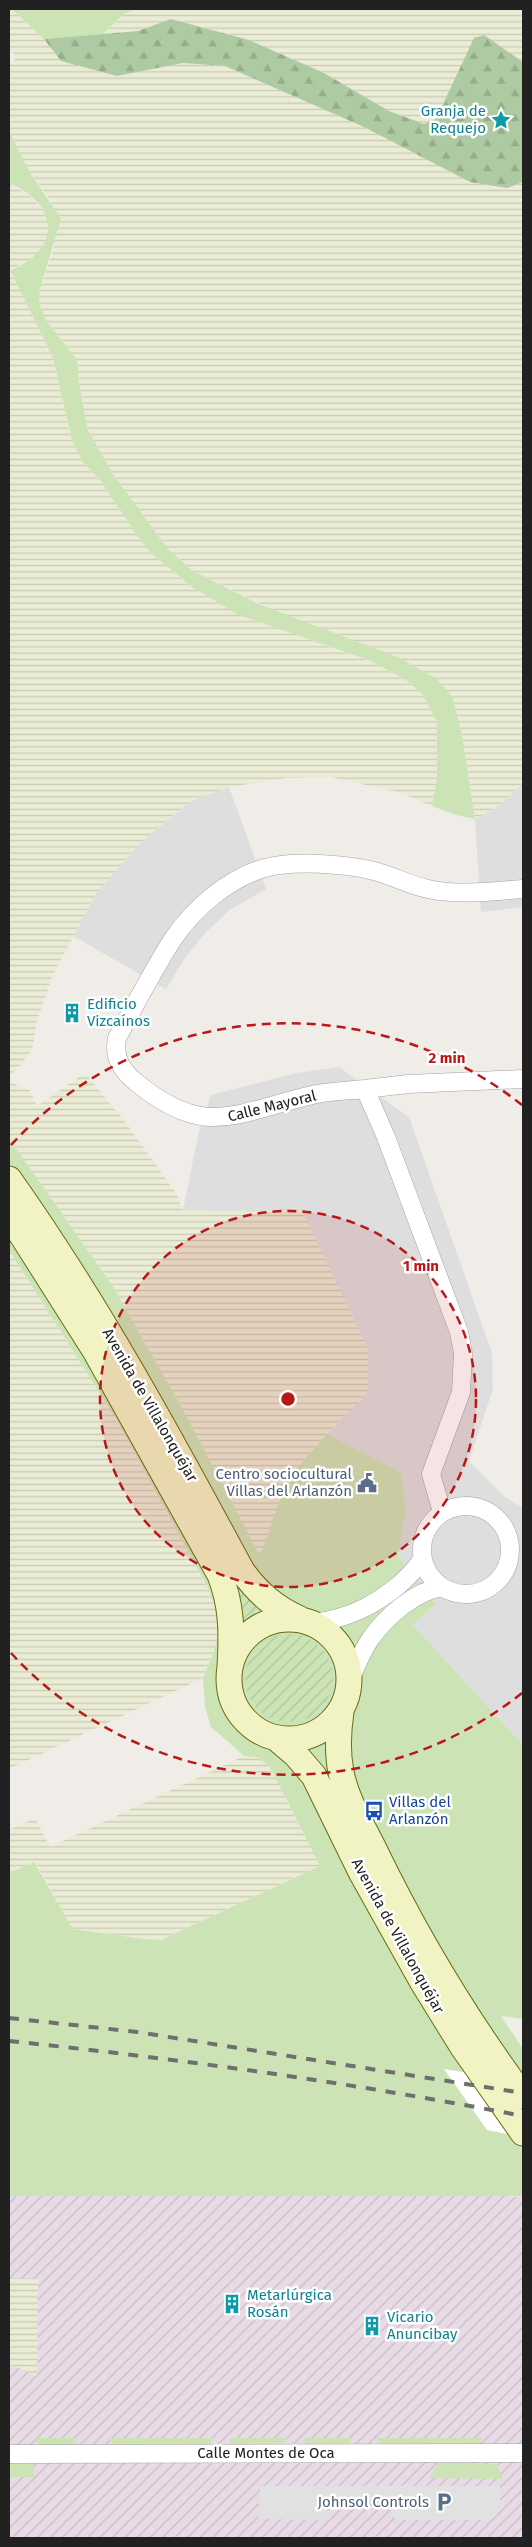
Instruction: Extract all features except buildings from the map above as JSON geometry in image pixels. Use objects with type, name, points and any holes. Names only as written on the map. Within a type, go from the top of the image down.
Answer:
[{"type":"street","name":"Calle Mayoral","points":[[365,1089],[310,1095],[224,1118],[197,1116],[158,1101],[126,1074],[120,1066],[115,1047],[117,1038],[174,938],[203,906],[249,873],[266,867],[283,865],[328,866],[373,871],[428,889],[442,891],[523,888]]},
{"type":"street","points":[[442,1512],[431,1474],[461,1392],[463,1353],[459,1332],[400,1173],[365,1089],[408,1084],[523,1079]]},
{"type":"street","name":"Avenida de Villalonquéjar","points":[[9,1179],[81,1288],[125,1360],[242,1571],[266,1600],[279,1610],[307,1621]]},
{"type":"street","name":"Avenida de Villalonquéjar","points":[[9,1215],[94,1349],[220,1575],[230,1609],[233,1632],[230,1666]]},
{"type":"street","points":[[468,1505],[481,1508],[493,1514],[517,1546],[503,1575],[494,1585],[482,1592],[468,1594],[455,1593],[442,1588],[426,1570],[422,1559],[421,1545],[425,1532],[432,1521],[442,1512],[454,1506],[468,1505]]},
{"type":"street","points":[[422,1559],[417,1569],[380,1601],[346,1618],[307,1621],[281,1618],[263,1624],[248,1634],[236,1648],[230,1666],[228,1684],[233,1703],[244,1719],[258,1731],[276,1738],[295,1739],[312,1735],[328,1726],[340,1712],[347,1697],[350,1680],[366,1645],[383,1626],[422,1592],[442,1588]]},
{"type":"street","points":[[307,1621],[329,1633],[340,1646],[348,1663],[350,1680]]},
{"type":"street","name":"Avenida de Villalonquéjar","points":[[340,1712],[337,1747],[344,1784],[354,1808],[397,1896],[438,1968],[480,2035],[523,2096]]},
{"type":"street","name":"Avenida de Villalonquéjar","points":[[276,1738],[296,1755],[314,1776],[366,1882],[423,1983],[462,2046],[523,2133]]},
{"type":"street","name":"Calle Montes de Oca","points":[[9,2454],[523,2454]]},
{"type":"shaded area","points":[[523,784],[523,907],[481,912],[475,819],[495,808]]},
{"type":"shaded area","points":[[229,787],[266,889],[231,909],[205,933],[185,958],[166,989],[73,936],[95,895],[139,844],[189,802]]},
{"type":"shaded area","points":[[339,1067],[409,1117],[492,1353],[493,1389],[469,1461],[505,1497],[523,1508],[523,1745],[413,1625],[436,1604],[398,1556],[406,1510],[401,1472],[327,1434],[368,1392],[301,1208],[252,1212],[183,1210],[198,1135],[211,1095],[297,1073]]},
{"type":"shaded area","points":[[509,2195],[509,2197],[523,2196],[523,2538],[9,2538],[9,2196]]},
{"type":"shaded area","name":"Johnsol Controls","points":[[260,2486],[500,2486],[500,2510],[496,2516],[488,2520],[397,2520],[392,2516],[390,2505],[384,2500],[331,2499],[327,2500],[327,2520],[258,2519]]},
{"type":"green space","points":[[9,9],[12,9],[44,39],[61,61],[117,76],[183,63],[225,66],[364,127],[470,182],[507,188],[523,182],[523,784],[495,808],[475,819],[461,729],[452,696],[193,571],[168,549],[113,474],[88,430],[79,384],[77,360],[46,320],[39,303],[40,289],[54,248],[51,201],[29,171],[9,131],[9,66],[15,59],[14,53],[9,53]]},
{"type":"green space","points":[[12,9],[135,9],[124,14],[103,34],[44,39]]},
{"type":"green space","points":[[135,9],[523,9],[523,62],[484,35],[475,38],[436,119],[424,124],[389,111],[324,73],[249,40],[171,19],[138,31],[103,34],[124,14]]},
{"type":"green space","points":[[171,19],[249,40],[324,73],[389,111],[424,124],[436,119],[474,38],[484,35],[523,62],[523,182],[507,188],[470,182],[364,127],[225,66],[183,63],[117,76],[61,61],[44,39],[138,31]]},
{"type":"green space","points":[[9,131],[29,171],[61,219],[40,289],[39,303],[46,320],[77,360],[79,384],[88,430],[113,474],[168,549],[193,571],[261,605],[400,658],[437,679],[452,696],[461,729],[475,819],[456,815],[432,806],[437,779],[437,722],[423,695],[406,680],[371,661],[237,614],[192,587],[152,554],[138,537],[100,480],[83,462],[72,440],[53,358],[11,272],[11,270],[28,261],[40,250],[46,239],[48,226],[45,214],[37,202],[25,192],[9,183]]},
{"type":"green space","points":[[9,183],[30,196],[42,208],[48,221],[48,238],[42,250],[31,259],[11,270],[11,272],[53,358],[72,440],[83,462],[100,480],[138,537],[152,554],[192,587],[332,648],[371,661],[406,680],[423,695],[437,722],[437,779],[432,806],[398,792],[330,777],[286,778],[229,787],[189,802],[139,844],[95,895],[52,977],[36,1025],[32,1050],[9,1076]]},
{"type":"green space","points":[[85,1073],[126,1123],[176,1193],[183,1210],[252,1212],[301,1208],[368,1349],[368,1392],[327,1434],[276,1492],[281,1497],[260,1557],[181,1406],[112,1285],[9,1138],[9,1082],[30,1090],[37,1106]]},
{"type":"green space","points":[[9,1138],[112,1285],[181,1406],[260,1556],[281,1497],[276,1492],[327,1434],[401,1472],[406,1510],[398,1556],[436,1604],[413,1625],[523,1745],[523,2019],[501,2016],[523,2049],[523,2196],[9,2196],[9,1873],[34,1862],[73,1929],[159,1941],[320,1866],[270,1767],[259,1758],[244,1756],[211,1727],[205,1707],[203,1678],[214,1652],[220,1621],[209,1590],[115,1417],[9,1250]]},
{"type":"green space","points":[[26,1218],[260,1609],[243,1619],[240,1602]]},
{"type":"green space","points":[[9,1250],[115,1417],[209,1590],[220,1621],[214,1652],[203,1678],[9,1769]]},
{"type":"green space","points":[[289,1634],[306,1638],[320,1647],[329,1661],[333,1678],[329,1695],[320,1709],[306,1718],[289,1722],[272,1718],[258,1709],[249,1695],[245,1678],[249,1661],[258,1647],[272,1638]]},
{"type":"green space","points":[[244,1756],[259,1758],[270,1767],[320,1866],[159,1941],[73,1929],[35,1862],[9,1873],[9,1830],[35,1818],[50,1847]]},
{"type":"green space","points":[[9,2278],[38,2279],[37,2376],[9,2364]]},
{"type":"green space","points":[[35,2438],[77,2438],[75,2445],[38,2445]]},
{"type":"green space","points":[[108,2438],[213,2438],[210,2445],[114,2445]]},
{"type":"green space","points":[[229,2438],[287,2438],[282,2445],[232,2445]]},
{"type":"green space","points":[[303,2438],[353,2438],[347,2445],[308,2445]]},
{"type":"green space","points":[[377,2438],[482,2438],[480,2445],[381,2445]]},
{"type":"green space","points":[[9,2464],[34,2464],[34,2477],[9,2477]]},
{"type":"green space","points":[[438,2464],[497,2464],[503,2479],[429,2478]]},
{"type":"pier","points":[[444,2069],[523,2082],[523,2137],[487,2130]]},
{"type":"railway","points":[[9,2018],[137,2032],[523,2093]]},
{"type":"railway","points":[[9,2041],[267,2073],[523,2116]]},
{"type":"place","name":"Granja de Requejo","points":[[501,120]]},
{"type":"place","name":"Edificio Vizcaínos","points":[[72,1013]]},
{"type":"place","name":"Centro sociocultural Villas del Arlanzón","points":[[367,1483]]},
{"type":"place","name":"Villas del Arlanzón","points":[[374,1811]]},
{"type":"place","name":"Metarlúrgica Rosán","points":[[232,2304]]},
{"type":"place","name":"Vicario Anuncibay","points":[[372,2326]]},
{"type":"place","name":"Johnsol Controls","points":[[444,2502]]}]
